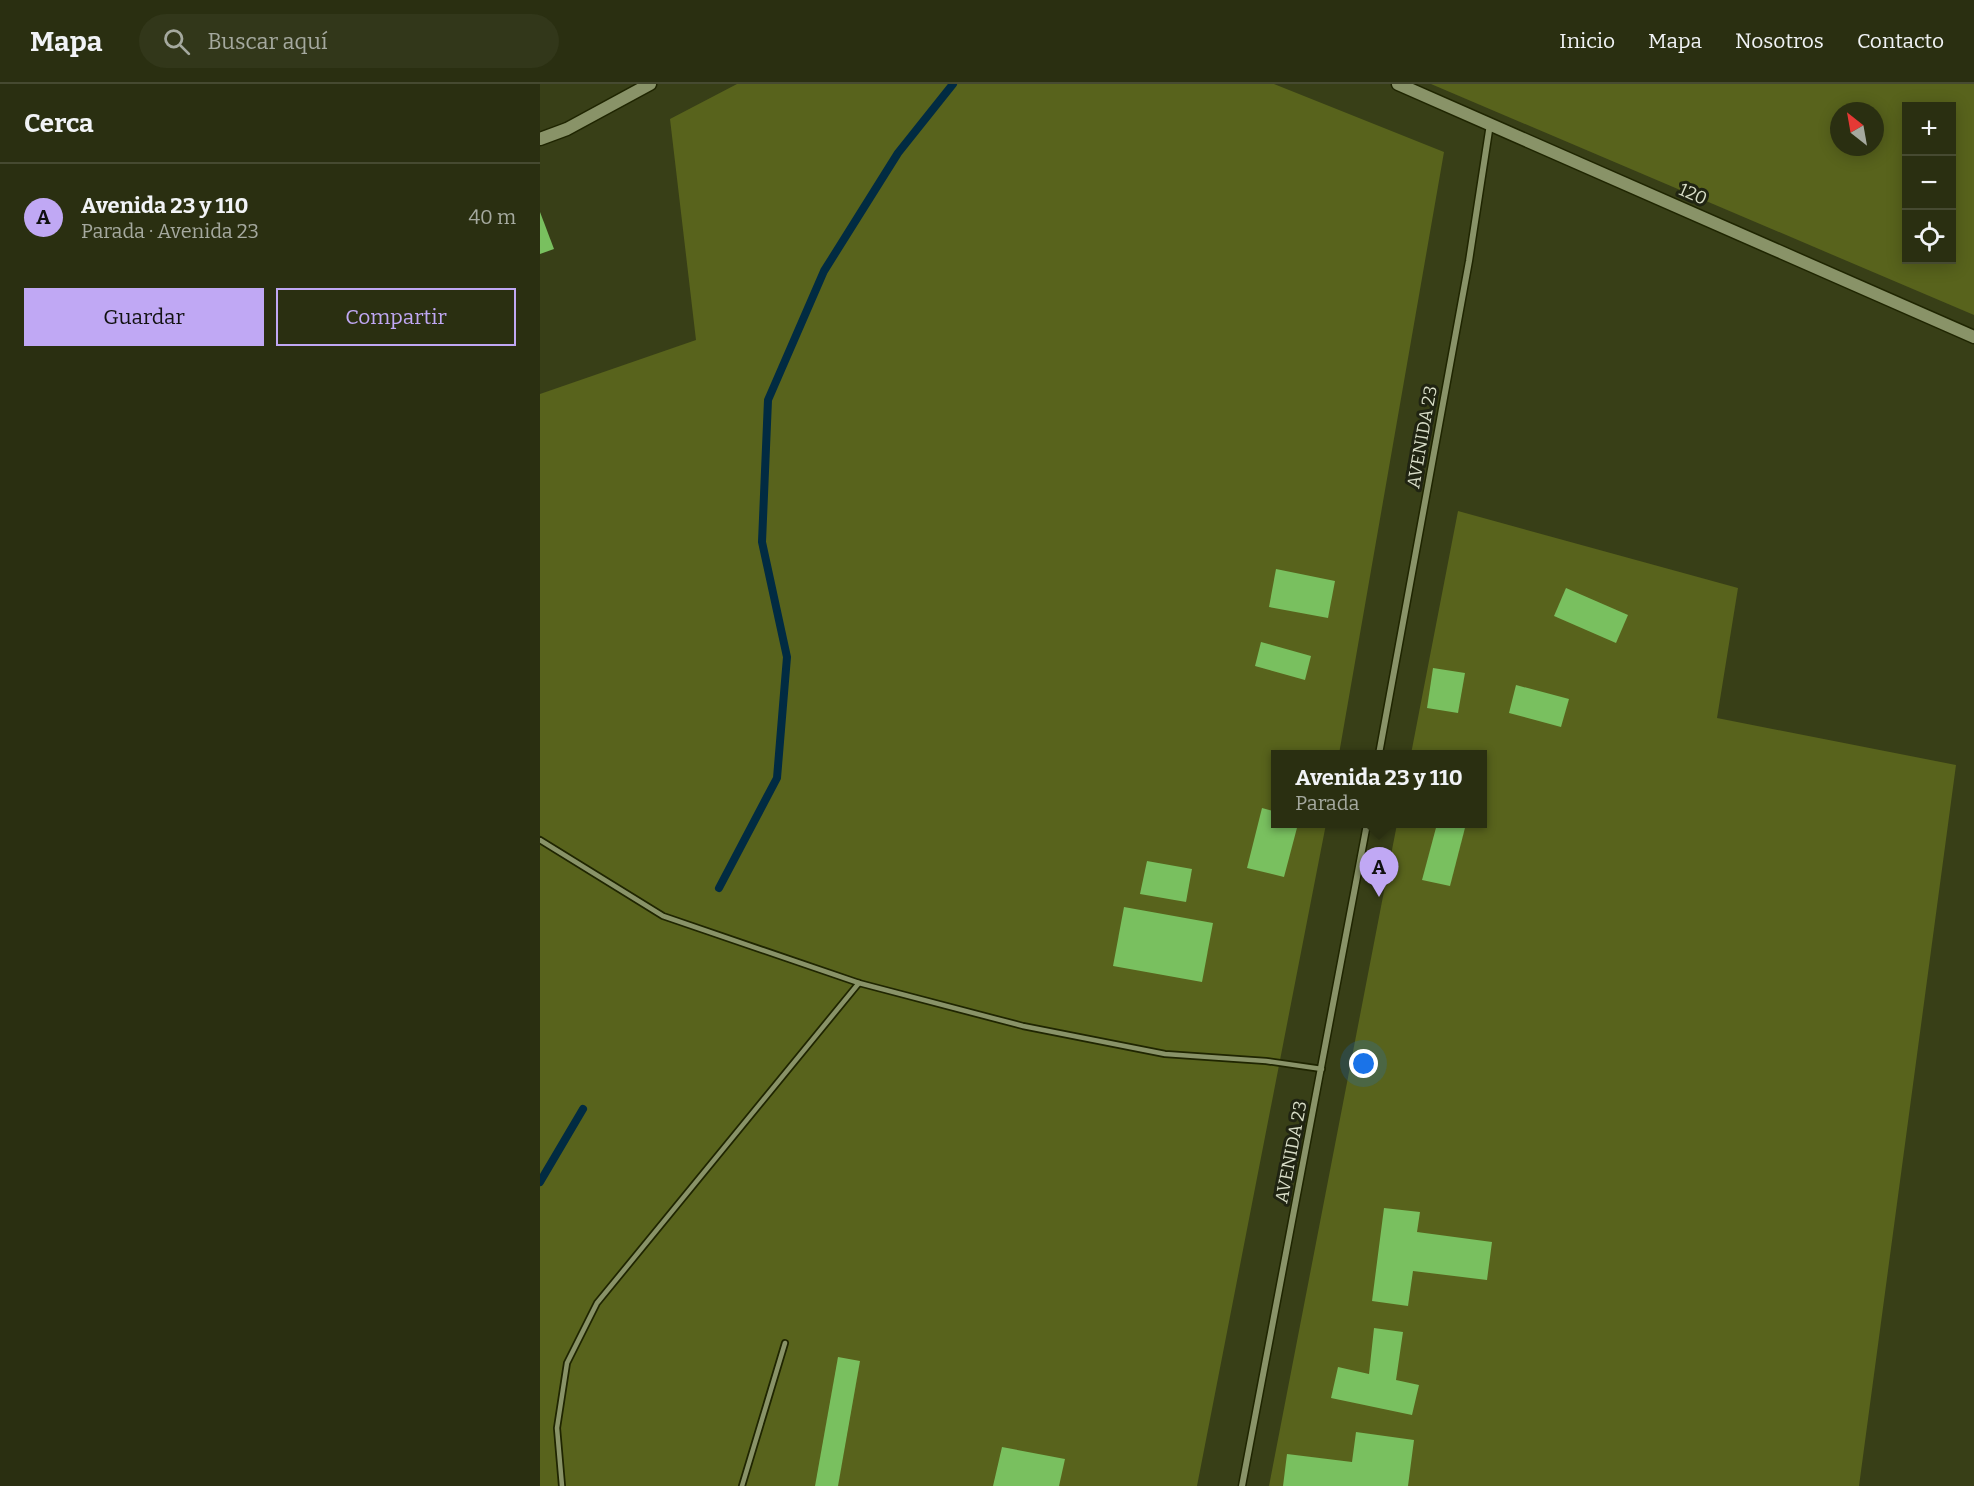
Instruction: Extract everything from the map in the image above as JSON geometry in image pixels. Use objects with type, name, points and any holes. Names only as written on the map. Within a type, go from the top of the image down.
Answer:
[{"type":"main road","points":[[540,140],[567,129],[650,84]]},
{"type":"main road","name":"120","points":[[1398,84],[1974,337]]},
{"type":"street","name":"AVENIDA 23","points":[[1380,750],[1469,261],[1490,124]]},
{"type":"street","name":"AVENIDA 23","points":[[1242,1486],[1322,1069],[1365,828]]},
{"type":"lane","points":[[540,840],[663,916],[859,983],[1023,1026],[1165,1054],[1266,1061],[1322,1069]]},
{"type":"lane","points":[[562,1486],[557,1428],[567,1363],[597,1303],[859,983]]},
{"type":"lane","points":[[742,1486],[785,1343]]},
{"type":"green space","points":[[737,84],[1274,84],[1444,152],[1340,750],[1271,750],[1271,828],[1325,828],[1197,1486],[540,1486],[540,394],[696,340],[670,119]]},
{"type":"green space","points":[[1431,84],[1974,84],[1974,315]]},
{"type":"green space","points":[[1458,511],[1738,588],[1717,718],[1956,765],[1859,1486],[1269,1486],[1396,828],[1487,828],[1487,750],[1412,750]]},
{"type":"building","points":[[540,212],[554,249],[540,254]]},
{"type":"building","points":[[1276,569],[1335,581],[1328,618],[1269,607]]},
{"type":"building","points":[[1566,588],[1628,615],[1616,643],[1554,616]]},
{"type":"building","points":[[1261,642],[1311,656],[1305,680],[1255,666]]},
{"type":"building","points":[[1433,668],[1465,673],[1458,713],[1427,708]]},
{"type":"building","points":[[1516,685],[1569,699],[1561,727],[1509,713]]},
{"type":"building","points":[[1262,808],[1271,811],[1271,828],[1297,828],[1284,877],[1247,868]]},
{"type":"building","points":[[1436,828],[1465,828],[1450,886],[1422,880]]},
{"type":"building","points":[[1147,861],[1192,869],[1186,902],[1140,894]]},
{"type":"building","points":[[1124,907],[1213,923],[1202,982],[1113,966]]},
{"type":"building","points":[[1384,1208],[1420,1212],[1417,1232],[1492,1242],[1487,1280],[1413,1271],[1408,1306],[1372,1301]]},
{"type":"building","points":[[1374,1328],[1403,1332],[1396,1380],[1419,1385],[1412,1415],[1331,1398],[1338,1367],[1369,1374]]},
{"type":"building","points":[[838,1357],[860,1361],[838,1486],[815,1486]]},
{"type":"building","points":[[1356,1432],[1414,1440],[1408,1486],[1283,1486],[1287,1454],[1352,1462]]},
{"type":"building","points":[[1002,1447],[1065,1459],[1059,1486],[993,1486]]},
{"type":"waterway","points":[[719,888],[777,778],[787,657],[762,542],[768,400],[824,271],[898,153],[953,84]]},
{"type":"waterway","points":[[540,1182],[583,1109]]},
{"type":"place","name":"Avenida 23 y 110","points":[[1379,897]]}]
